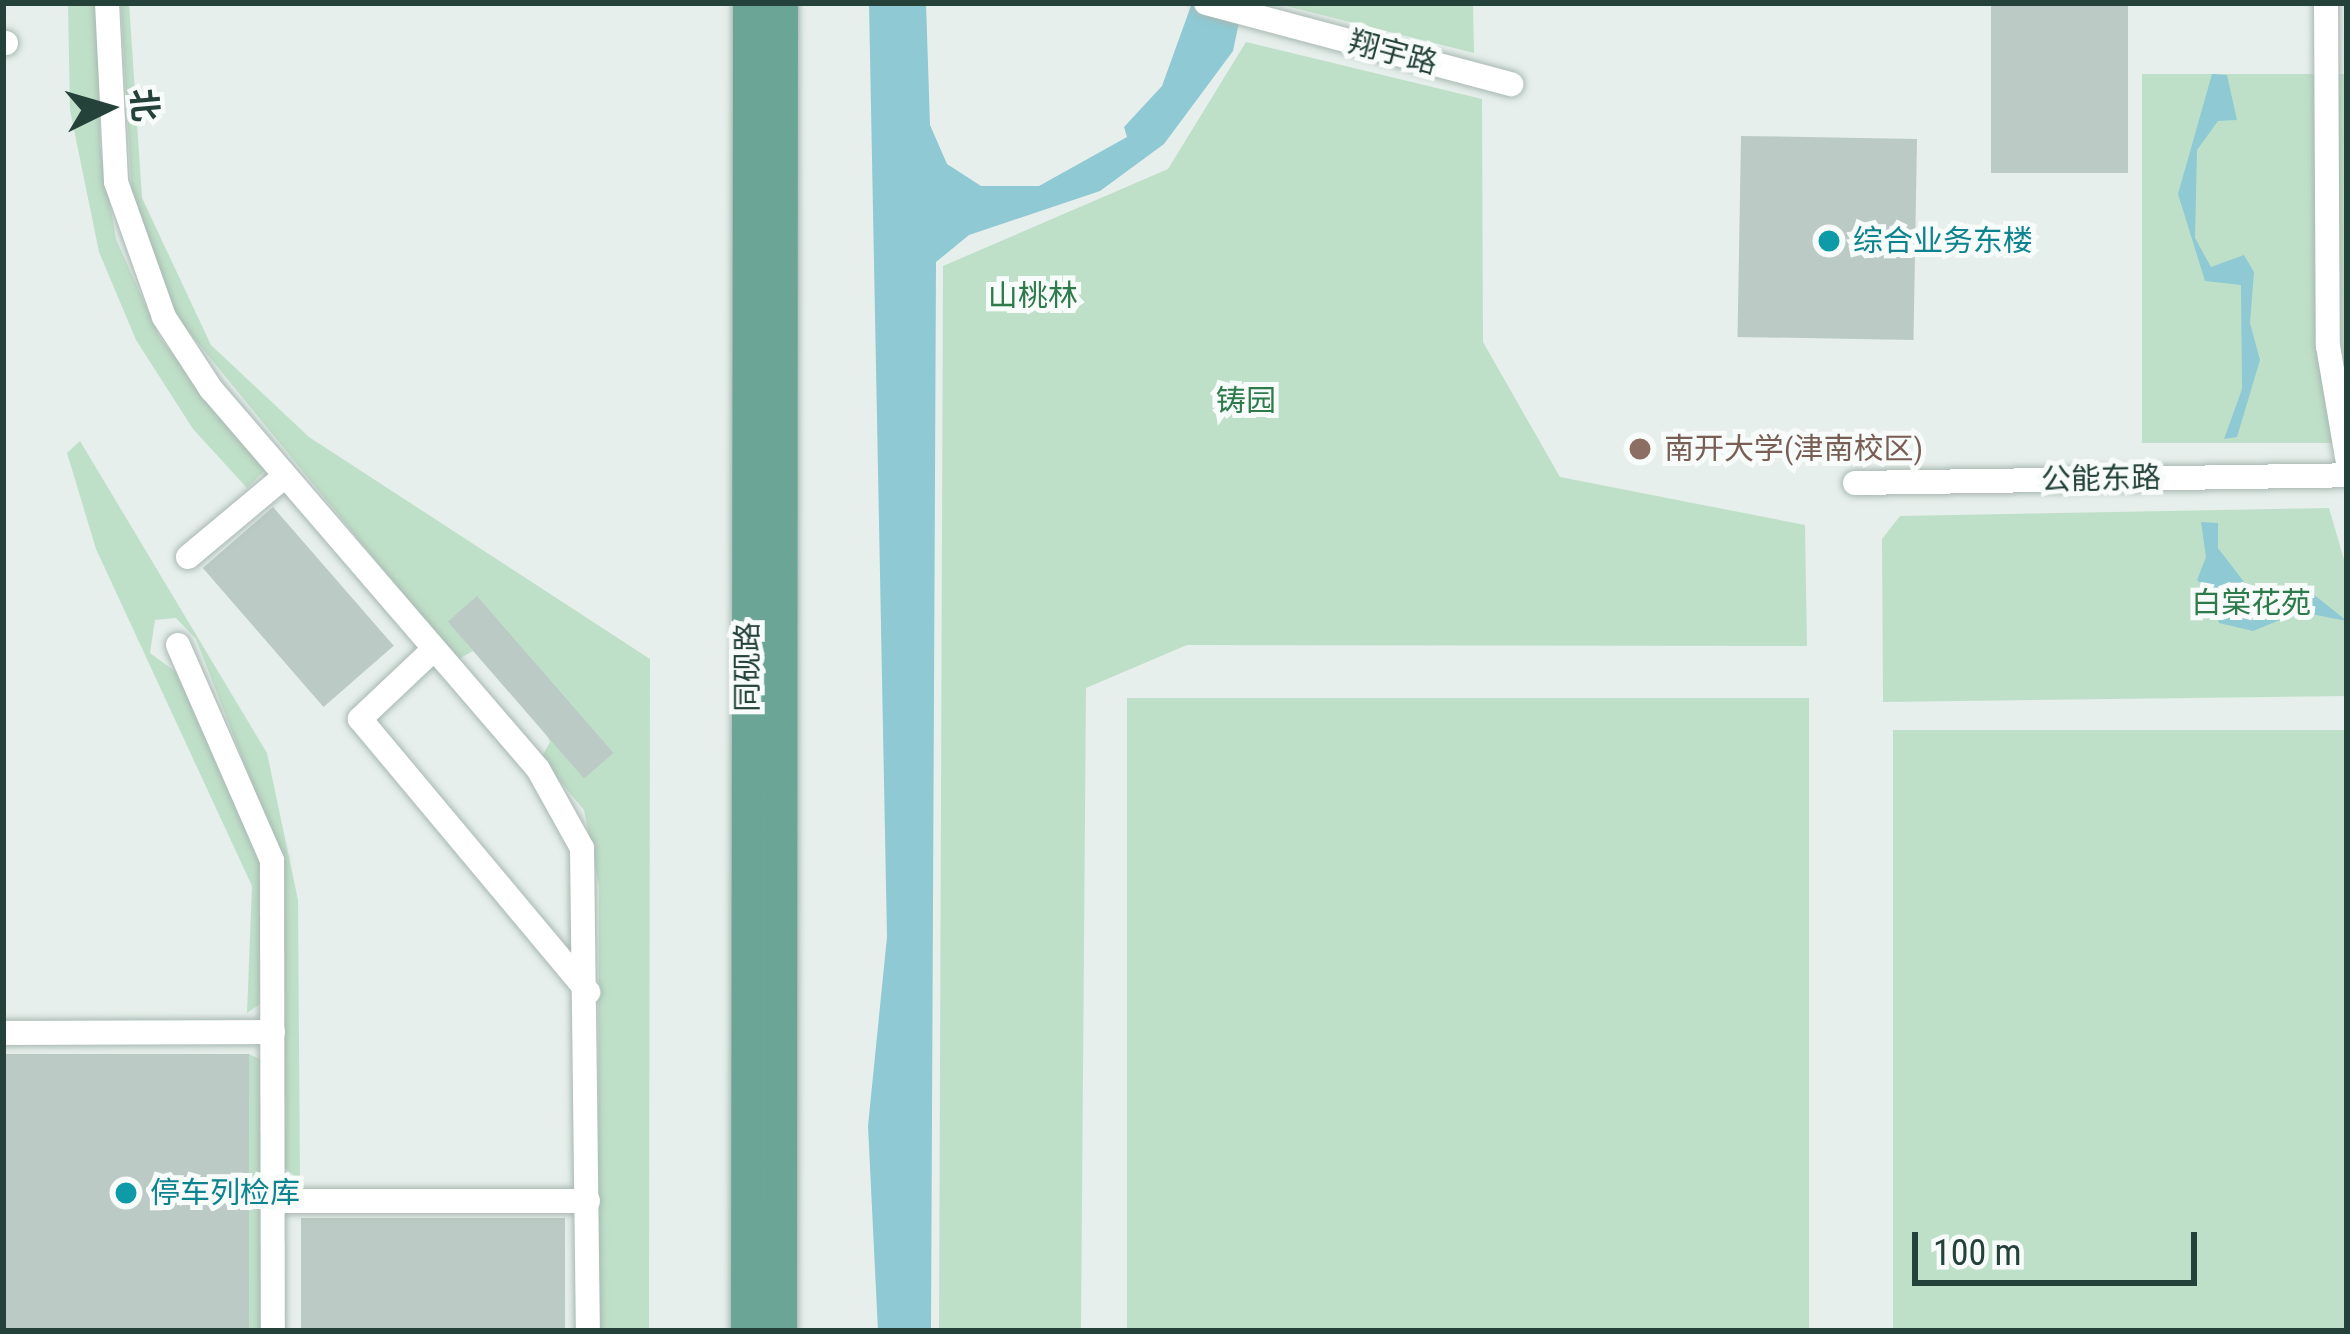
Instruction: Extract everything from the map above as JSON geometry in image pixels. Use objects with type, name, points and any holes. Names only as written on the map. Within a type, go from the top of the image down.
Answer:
[{"type":"main road","name":"同砚路","points":[[747,1331],[749,3]]},
{"type":"main road","name":"同砚路","points":[[780,1331],[781,3]]},
{"type":"street","points":[[107,3],[116,182],[142,275],[184,351],[567,812],[588,878],[588,1331]]},
{"type":"street","name":"翔宇路","points":[[1206,3],[1511,84]]},
{"type":"street","points":[[2326,3],[2329,346],[2347,458]]},
{"type":"street","name":"公能东路","points":[[1855,483],[2347,475]]},
{"type":"street","points":[[188,557],[285,476]]},
{"type":"street","points":[[178,645],[272,860],[273,1331]]},
{"type":"street","points":[[434,649],[360,719],[588,992]]},
{"type":"street","points":[[3,1033],[273,1032]]},
{"type":"street","points":[[273,1202],[588,1201]]},
{"type":"green space","points":[[68,3],[98,3],[100,145],[116,239],[160,338],[266,469],[247,488],[193,429],[136,340],[99,252],[70,110]]},
{"type":"green space","points":[[121,3],[129,3],[142,198],[211,345],[309,437],[650,659],[649,1331],[598,1331],[599,886],[584,810],[541,758],[550,742],[478,597],[448,621],[473,651],[457,660],[176,316],[132,197]]},
{"type":"green space","points":[[1274,3],[1473,3],[1474,53]]},
{"type":"green space","name":"铸园","points":[[1246,42],[1482,99],[1483,342],[1560,477],[1805,525],[1807,646],[1187,645],[1086,688],[1081,1331],[939,1331],[943,266],[1168,169]]},
{"type":"green space","points":[[2142,74],[2347,74],[2347,443],[2142,443]]},
{"type":"green space","points":[[80,441],[267,753],[298,900],[300,1181],[283,1166],[283,863],[196,639],[176,618],[155,620],[150,653],[176,672],[262,860],[266,1000],[247,1013],[252,886],[96,549],[67,453]]},
{"type":"green space","name":"白棠花苑","points":[[2329,508],[2347,570],[2347,696],[1883,702],[1882,539],[1900,516]]},
{"type":"green space","points":[[1127,698],[1809,698],[1809,1331],[1127,1331]]},
{"type":"green space","points":[[1893,730],[2347,730],[2347,1331],[1893,1331]]},
{"type":"green space","points":[[249,1054],[263,1061],[264,1331],[248,1331]]},
{"type":"water","points":[[869,3],[926,3],[930,125],[947,164],[981,186],[1039,186],[1127,137],[1124,127],[1162,86],[1192,3],[1243,3],[1233,51],[1164,144],[1100,191],[969,235],[936,262],[931,1331],[878,1331],[868,1126],[887,937]]},
{"type":"water","points":[[2212,74],[2227,75],[2237,120],[2218,121],[2197,150],[2195,238],[2211,267],[2244,255],[2254,272],[2250,323],[2260,360],[2237,437],[2224,439],[2242,389],[2241,285],[2205,281],[2178,194]]},
{"type":"water","points":[[2201,522],[2218,523],[2218,548],[2251,591],[2308,590],[2347,621],[2300,612],[2253,631],[2219,623],[2211,592],[2197,580],[2206,557]]},
{"type":"building","points":[[1991,3],[2128,3],[2128,173],[1991,173]]},
{"type":"building","name":"综合业务东楼","points":[[1741,136],[1917,139],[1913,340],[1738,337]]},
{"type":"building","points":[[273,507],[394,646],[324,707],[203,568]]},
{"type":"building","points":[[477,596],[613,753],[584,779],[448,622]]},
{"type":"building","name":"停车列检库","points":[[3,1054],[249,1054],[249,1331],[3,1331]]},
{"type":"building","points":[[301,1218],[565,1218],[565,1331],[301,1331]]},
{"type":"place","name":"综合业务东楼","points":[[1829,241]]},
{"type":"place","name":"南开大学(津南校区)","points":[[1640,449]]},
{"type":"place","name":"停车列检库","points":[[126,1193]]},
{"type":"park label","name":"山桃林","points":[[1033,296]]}]
